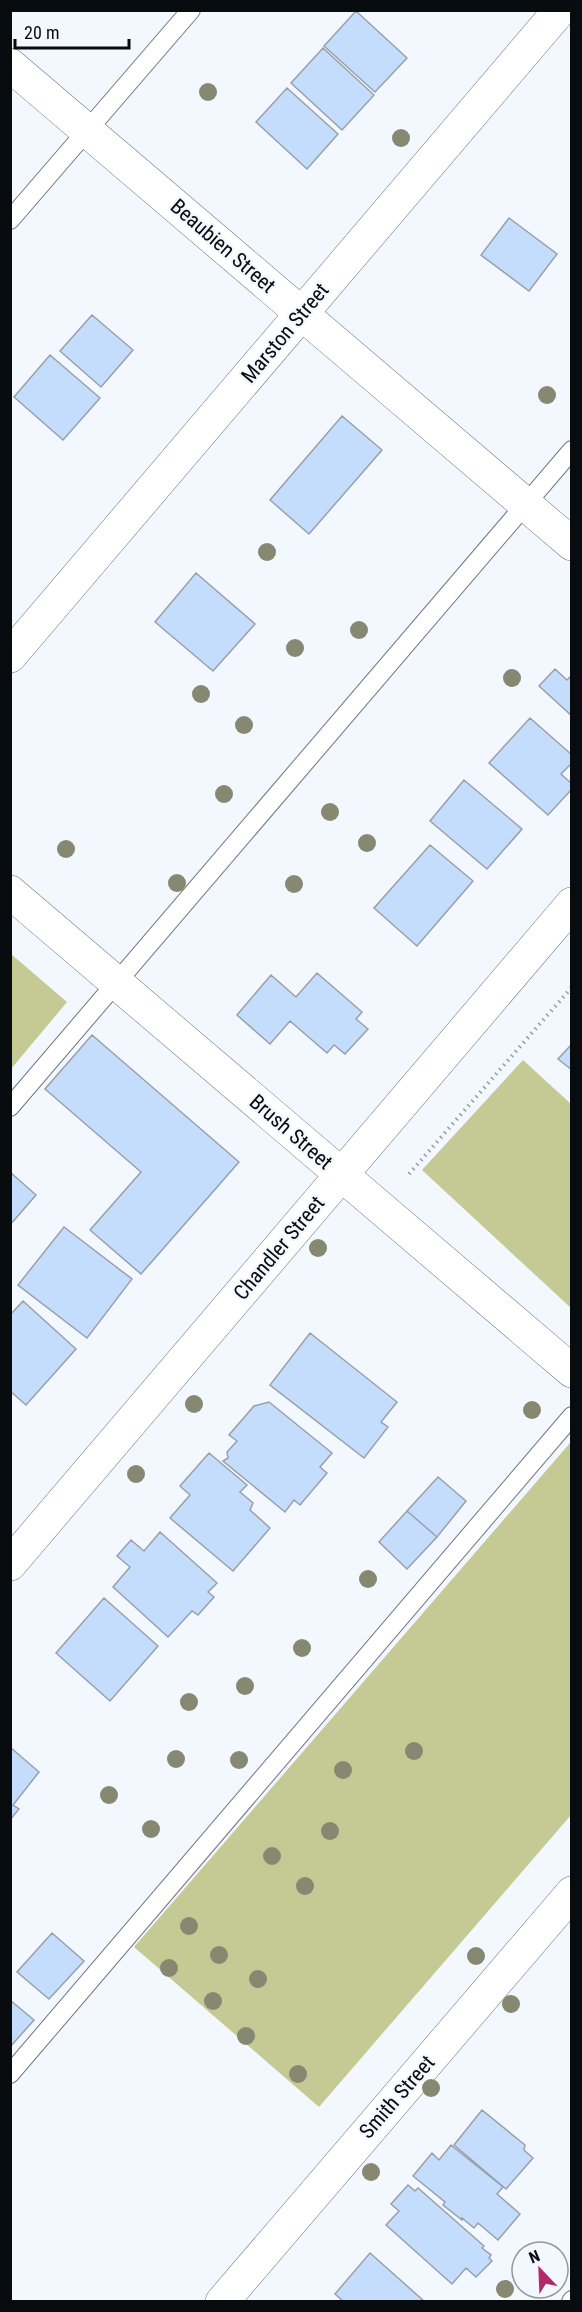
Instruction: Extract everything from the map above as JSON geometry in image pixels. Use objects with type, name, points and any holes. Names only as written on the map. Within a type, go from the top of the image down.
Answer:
[{"type":"street","name":"Marston Street","points":[[10,656],[560,10]]},
{"type":"street","name":"Beaubien Street","points":[[10,65],[572,544]]},
{"type":"street","name":"Brush Street","points":[[10,892],[572,1371]]},
{"type":"street","name":"Chandler Street","points":[[10,1564],[572,904]]},
{"type":"street","name":"Smith Street","points":[[222,2301],[572,1893]]},
{"type":"lane","points":[[10,220],[191,10]]},
{"type":"lane","points":[[10,1107],[572,450]]},
{"type":"lane","points":[[10,2074],[572,1416]]},
{"type":"path","points":[[409,1174],[572,987]]},
{"type":"green space","points":[[11,954],[67,1002],[11,1069]]},
{"type":"green space","points":[[523,1060],[571,1104],[571,1308],[422,1170]]},
{"type":"green space","points":[[570,1443],[571,1815],[319,2107],[134,1947]]},
{"type":"building","points":[[356,11],[407,58],[375,92],[324,46]]},
{"type":"building","points":[[323,48],[374,95],[342,130],[291,83]]},
{"type":"building","points":[[287,88],[338,134],[307,169],[256,122]]},
{"type":"building","points":[[509,218],[557,254],[529,291],[481,255]]},
{"type":"building","points":[[92,315],[133,350],[101,387],[60,351]]},
{"type":"building","points":[[50,355],[100,398],[63,440],[14,397]]},
{"type":"building","points":[[342,416],[382,450],[309,534],[270,500]]},
{"type":"building","points":[[196,573],[255,624],[213,671],[155,622]]},
{"type":"building","points":[[555,669],[567,680],[572,675],[572,716],[539,686]]},
{"type":"building","points":[[530,718],[572,755],[572,763],[561,774],[572,784],[572,789],[548,815],[489,763]]},
{"type":"building","points":[[464,780],[522,829],[487,869],[430,821]]},
{"type":"building","points":[[430,845],[473,881],[417,946],[374,908]]},
{"type":"building","points":[[317,973],[362,1012],[356,1019],[368,1029],[345,1054],[334,1045],[327,1053],[290,1021],[270,1044],[237,1015],[271,975],[296,997]]},
{"type":"building","points":[[92,1035],[239,1162],[141,1274],[90,1230],[141,1172],[45,1089]]},
{"type":"building","points":[[572,1044],[572,1070],[558,1059]]},
{"type":"building","points":[[10,1172],[36,1195],[10,1225]]},
{"type":"building","points":[[64,1227],[132,1279],[87,1338],[18,1285]]},
{"type":"building","points":[[23,1301],[76,1349],[26,1405],[10,1391],[10,1315]]},
{"type":"building","points":[[310,1333],[397,1402],[381,1422],[388,1427],[364,1458],[270,1385]]},
{"type":"building","points":[[269,1402],[332,1453],[320,1467],[327,1473],[300,1505],[294,1500],[285,1512],[223,1461],[228,1458],[227,1452],[237,1441],[229,1435],[254,1406]]},
{"type":"building","points":[[209,1453],[247,1485],[240,1492],[253,1503],[250,1510],[270,1528],[233,1571],[170,1518],[190,1495],[180,1486]]},
{"type":"building","points":[[438,1477],[466,1501],[437,1537],[407,1511]]},
{"type":"building","points":[[407,1511],[437,1537],[407,1569],[379,1542]]},
{"type":"building","points":[[160,1532],[217,1583],[208,1592],[214,1597],[198,1615],[192,1611],[168,1637],[113,1587],[130,1567],[117,1556],[131,1540],[144,1551]]},
{"type":"building","points":[[104,1598],[158,1646],[110,1701],[56,1653]]},
{"type":"building","points":[[10,1747],[39,1772],[13,1805],[19,1809],[10,1820]]},
{"type":"building","points":[[52,1933],[84,1961],[49,1999],[17,1972]]},
{"type":"building","points":[[10,2000],[34,2020],[10,2047]]},
{"type":"building","points":[[482,2110],[525,2145],[524,2150],[533,2158],[506,2189],[454,2145]]},
{"type":"building","points":[[451,2145],[503,2187],[497,2194],[520,2214],[498,2240],[478,2223],[474,2228],[462,2218],[462,2220],[443,2205],[445,2202],[413,2176],[432,2153],[439,2160]]},
{"type":"building","points":[[408,2185],[415,2191],[418,2188],[484,2246],[482,2248],[491,2255],[489,2258],[492,2261],[476,2277],[466,2268],[452,2284],[386,2225],[399,2211],[391,2204]]},
{"type":"building","points":[[370,2253],[425,2302],[344,2302],[335,2294]]}]
